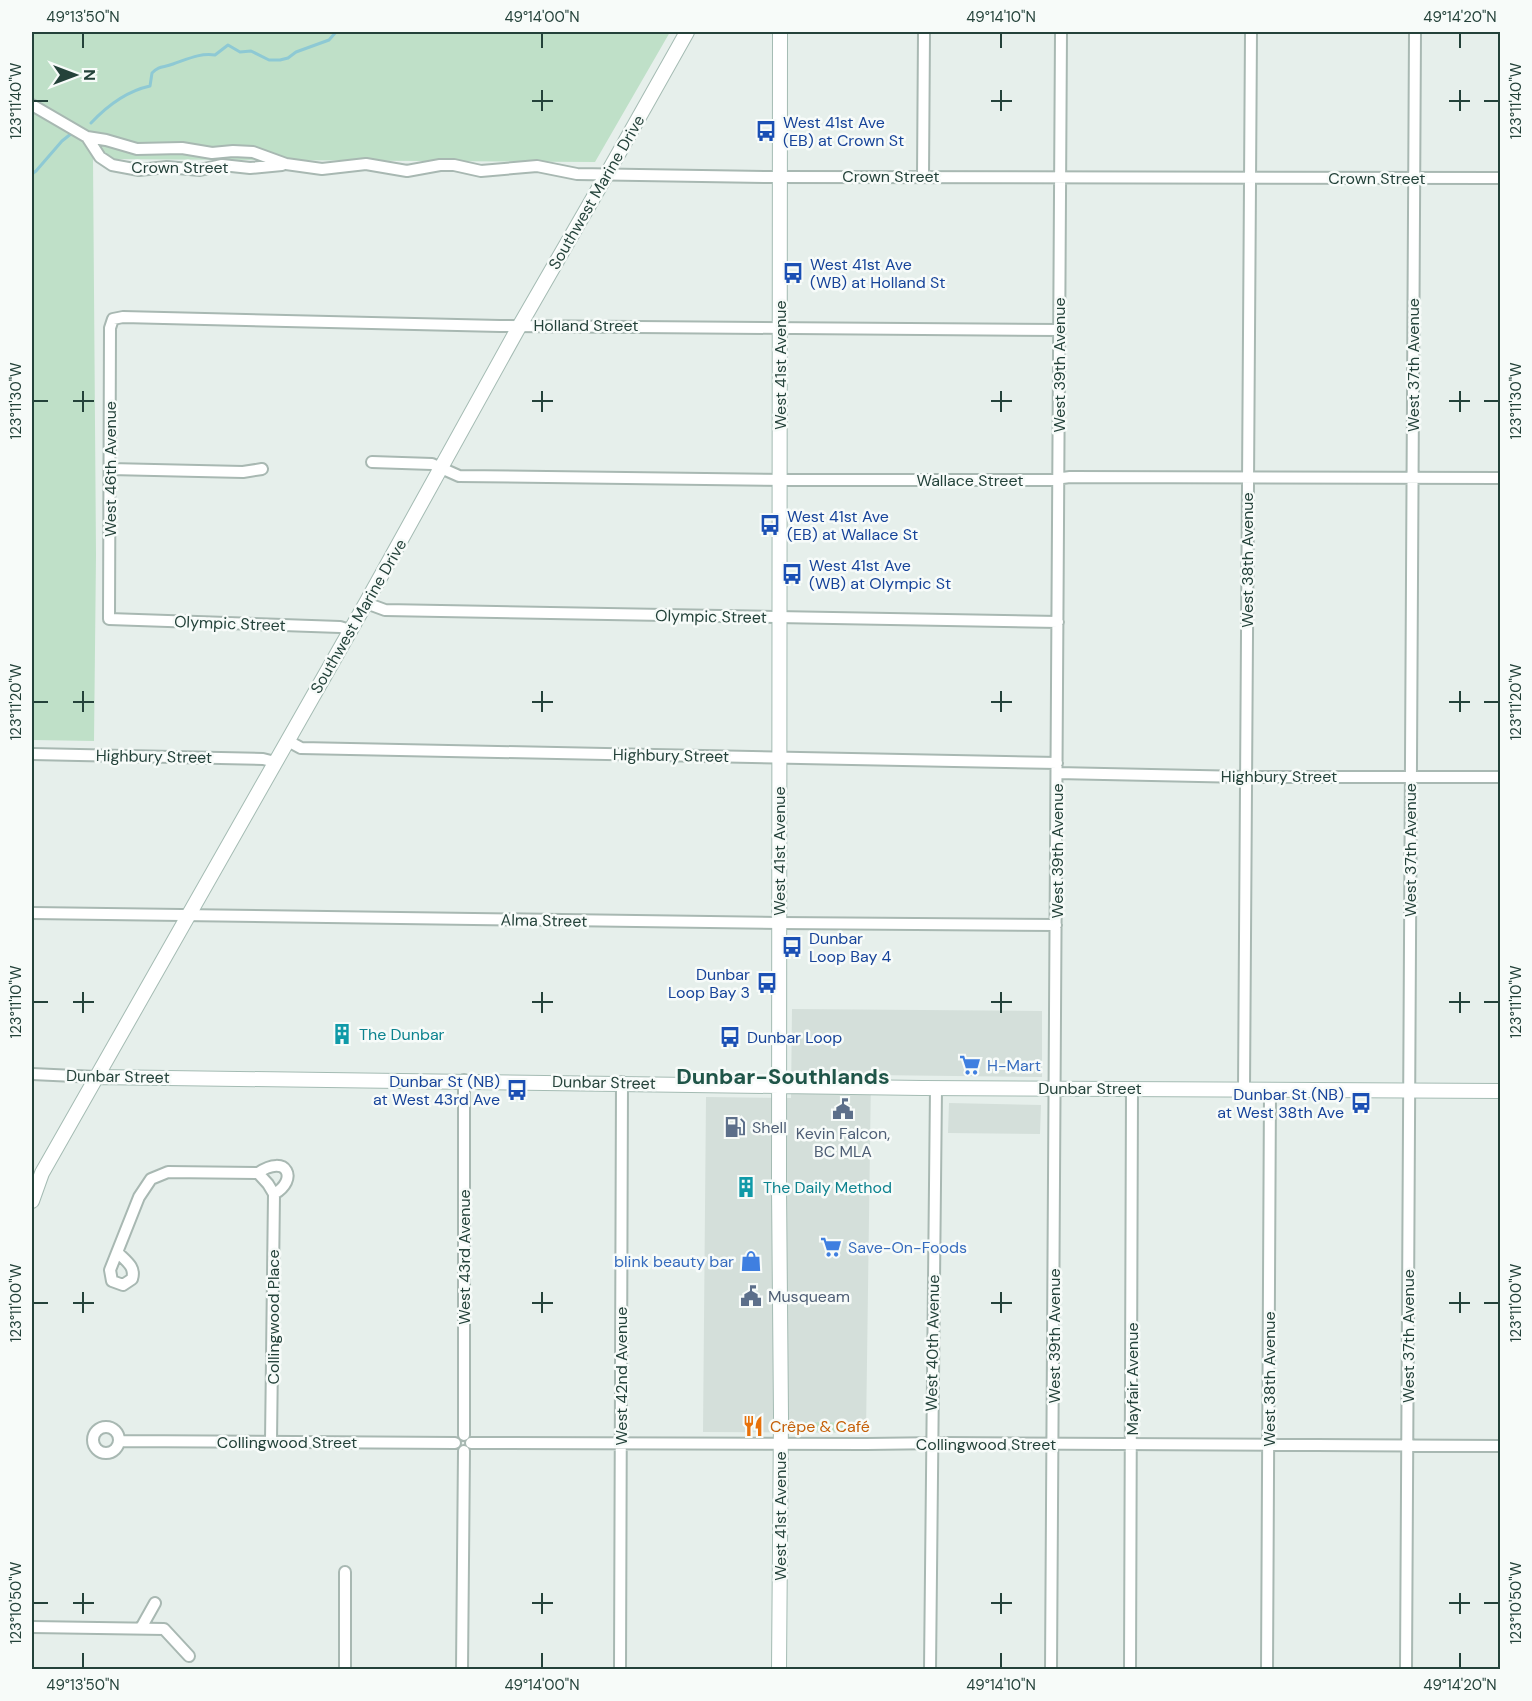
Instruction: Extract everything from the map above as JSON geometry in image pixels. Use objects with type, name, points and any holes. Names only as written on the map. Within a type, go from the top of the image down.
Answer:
[{"type":"main road","name":"Southwest Marine Drive","points":[[32,1201],[42,1173],[687,32]]},
{"type":"main road","name":"West 41st Avenue","points":[[779,1670],[780,32]]},
{"type":"main road","name":"Dunbar Street","points":[[96,1077],[622,1082],[936,1088],[1500,1091]]},
{"type":"street","points":[[923,176],[924,32]]},
{"type":"street","name":"West 39th Avenue","points":[[1051,1670],[1056,1088],[1060,32]]},
{"type":"street","name":"West 38th Avenue","points":[[1244,1089],[1251,32]]},
{"type":"street","name":"West 37th Avenue","points":[[1406,1670],[1415,32]]},
{"type":"street","name":"Crown Street","points":[[32,105],[87,137],[137,149],[182,148],[212,153],[253,152],[286,164],[322,169],[366,164],[407,171],[440,165],[454,165],[481,171],[537,166],[577,174],[780,177],[1500,178]]},
{"type":"street","name":"Crown Street","points":[[87,137],[100,157],[112,165],[139,170],[166,167],[200,170],[222,165],[250,168],[286,164]]},
{"type":"street","name":"Holland Street","points":[[113,319],[135,317],[520,325],[1059,330]]},
{"type":"street","name":"West 46th Avenue","points":[[109,619],[110,328],[113,319]]},
{"type":"street","name":"Wallace Street","points":[[372,462],[432,464],[459,476],[780,480],[1500,478]]},
{"type":"street","points":[[110,469],[243,472],[262,469]]},
{"type":"street","name":"Olympic Street","points":[[366,603],[385,610],[1058,622]]},
{"type":"street","name":"Olympic Street","points":[[109,619],[340,627],[350,630]]},
{"type":"street","name":"Highbury Street","points":[[288,741],[301,748],[780,757],[1246,777],[1500,777]]},
{"type":"street","name":"Highbury Street","points":[[32,754],[263,759],[275,762]]},
{"type":"street","name":"Alma Street","points":[[32,913],[1056,925]]},
{"type":"street","name":"Dunbar Street","points":[[32,1074],[96,1077]]},
{"type":"street","name":"West 43rd Avenue","points":[[462,1670],[464,1080]]},
{"type":"street","name":"West 42nd Avenue","points":[[620,1670],[622,1082]]},
{"type":"street","name":"West 40th Avenue","points":[[930,1670],[936,1088]]},
{"type":"street","name":"Mayfair Avenue","points":[[1130,1670],[1132,1089]]},
{"type":"street","name":"West 38th Avenue","points":[[1267,1670],[1270,1089]]},
{"type":"street","name":"Collingwood Place","points":[[118,1253],[139,1197],[151,1179],[168,1172],[258,1173],[269,1166],[277,1165],[283,1168],[287,1175],[286,1182],[282,1189],[274,1194],[272,1441]]},
{"type":"street","points":[[258,1173],[274,1194]]},
{"type":"street","name":"Collingwood Street","points":[[119,1441],[1500,1446]]},
{"type":"street","points":[[345,1572],[345,1670]]},
{"type":"street","points":[[141,1628],[155,1603]]},
{"type":"street","points":[[32,1627],[164,1629],[189,1656]]},
{"type":"shaded area","points":[[792,1009],[1042,1011],[1042,1077],[871,1075],[866,1433],[703,1432],[706,1097],[791,1098]]},
{"type":"shaded area","points":[[949,1103],[1041,1105],[1040,1134],[948,1133]]},
{"type":"green space","points":[[32,32],[670,32],[595,162],[93,159],[96,555],[94,741],[32,740]]},
{"type":"green space","points":[[800,1422],[865,1423],[865,1432],[800,1431]]},
{"type":"waterway","points":[[91,123],[118,100],[150,86],[152,73],[160,68],[189,58],[215,55],[228,45],[240,52],[251,51],[269,60],[280,60],[329,40],[336,32]]},
{"type":"waterway","points":[[32,174],[72,133]]},
{"type":"place","name":"West 41st Ave (EB) at Crown St","points":[[766,131]]},
{"type":"place","name":"West 41st Ave (WB) at Holland St","points":[[793,273]]},
{"type":"place","name":"West 41st Ave (EB) at Wallace St","points":[[770,525]]},
{"type":"place","name":"West 41st Ave (WB) at Olympic St","points":[[792,574]]},
{"type":"place","name":"Dunbar Loop Bay 4","points":[[792,947]]},
{"type":"place","name":"Dunbar Loop Bay 3","points":[[767,983]]},
{"type":"place","name":"The Dunbar","points":[[342,1034]]},
{"type":"place","name":"Dunbar Loop","points":[[730,1037]]},
{"type":"place","name":"H-Mart","points":[[970,1065]]},
{"type":"place","name":"Dunbar St (NB) at West 43rd Ave","points":[[517,1090]]},
{"type":"place","name":"Dunbar St (NB) at West 38th Ave","points":[[1361,1103]]},
{"type":"place","name":"Kevin Falcon, BC MLA","points":[[843,1109]]},
{"type":"place","name":"Shell","points":[[735,1127]]},
{"type":"place","name":"The Daily Method","points":[[746,1187]]},
{"type":"place","name":"Save-On-Foods","points":[[831,1247]]},
{"type":"place","name":"blink beauty bar","points":[[751,1261]]},
{"type":"place","name":"Musqueam","points":[[751,1296]]},
{"type":"place","name":"Crêpe & Café","points":[[753,1426]]},
{"type":"district","name":"Dunbar-Southlands","points":[[783,1076]]}]
